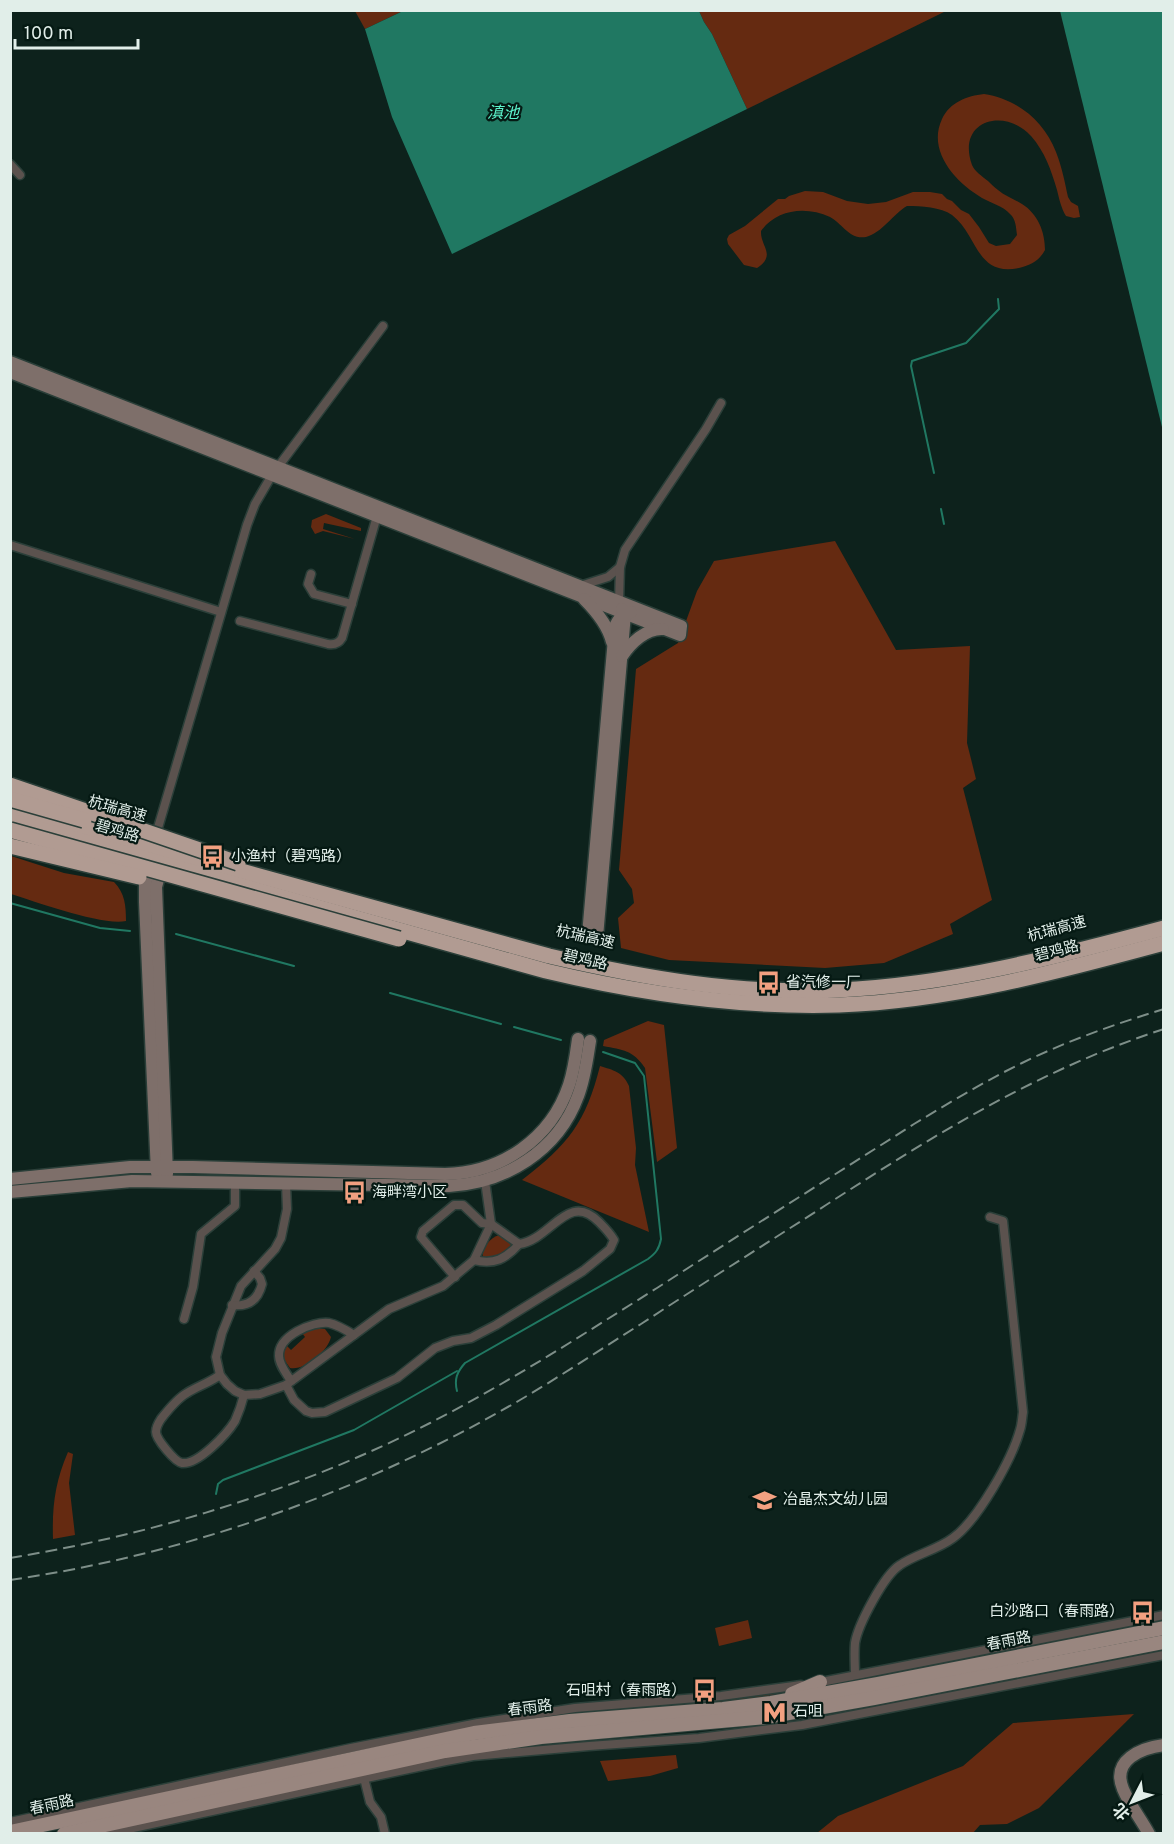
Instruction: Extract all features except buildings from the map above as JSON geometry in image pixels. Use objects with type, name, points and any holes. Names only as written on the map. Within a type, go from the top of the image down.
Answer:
[{"type":"highway","points":[[10,785],[238,863]]},
{"type":"highway","name":"杭瑞高速","points":[[10,799],[602,961],[697,977],[829,983],[914,976],[959,970],[1048,951],[1164,920]]},
{"type":"highway","name":"碧鸡路","points":[[10,807],[156,857],[583,980],[656,993],[729,1002],[839,1005],[905,1000],[1023,979],[1164,943]]},
{"type":"highway","name":"碧鸡路","points":[[10,821],[549,957],[656,978],[728,987],[836,990],[944,979],[1038,961],[1164,928]]},
{"type":"highway","points":[[10,831],[495,966],[601,991],[687,1006],[765,1012],[851,1011],[910,1007],[1039,984],[1164,951]]},
{"type":"highway","points":[[10,846],[399,939]]},
{"type":"main road","name":"春雨路","points":[[64,1833],[107,1823],[153,1807],[474,1733],[549,1723],[723,1710],[771,1703],[1164,1628]]},
{"type":"main road","name":"春雨路","points":[[153,1807],[477,1746],[572,1734],[685,1726],[766,1717],[1164,1642]]},
{"type":"main road","points":[[771,1703],[820,1682]]},
{"type":"main road","name":"春雨路","points":[[10,1832],[107,1823]]},
{"type":"street","points":[[10,164],[20,175]]},
{"type":"street","points":[[162,1181],[145,883],[156,857],[221,612],[255,504],[275,471],[383,326]]},
{"type":"street","points":[[10,362],[275,471],[580,591],[625,614],[680,634],[681,626],[613,599],[580,591],[377,516],[275,471],[10,372]]},
{"type":"street","points":[[613,599],[625,550],[721,403]]},
{"type":"street","points":[[240,621],[333,645],[340,641],[377,516]]},
{"type":"street","points":[[10,545],[221,612]]},
{"type":"street","points":[[580,591],[615,573],[620,567]]},
{"type":"street","points":[[311,574],[309,584],[314,594],[352,604]]},
{"type":"street","points":[[580,591],[607,628],[617,653],[597,937],[588,935],[617,653],[625,614],[613,599]]},
{"type":"street","points":[[625,614],[639,610]]},
{"type":"street","points":[[617,653],[626,650],[640,636],[657,628],[666,629]]},
{"type":"street","points":[[10,1179],[130,1167],[445,1174],[488,1167],[517,1153],[549,1123],[561,1105],[584,1040],[585,1072],[578,1097],[559,1131],[531,1158],[509,1172],[485,1181],[449,1186],[132,1181],[10,1192]]},
{"type":"street","points":[[286,1184],[287,1209],[281,1238],[275,1249],[241,1286],[222,1333],[216,1358],[220,1375],[235,1391],[244,1395],[260,1394],[289,1383],[389,1310],[435,1291],[455,1277],[474,1260],[491,1224],[485,1181]]},
{"type":"street","points":[[184,1319],[193,1287],[201,1234],[235,1206],[235,1182]]},
{"type":"street","points":[[455,1277],[421,1237],[423,1231],[450,1207],[458,1204],[468,1208],[482,1223],[491,1224],[519,1244]]},
{"type":"street","points":[[354,1335],[330,1323],[318,1323],[297,1331],[284,1344],[279,1356],[281,1363],[294,1400],[306,1411],[325,1412],[398,1378],[435,1348],[471,1338],[496,1325],[583,1271],[610,1249],[614,1240],[591,1214],[580,1210],[566,1215],[532,1240],[519,1244],[511,1253],[497,1261],[474,1260]]},
{"type":"street","points":[[855,1675],[855,1644],[858,1631],[885,1580],[900,1564],[953,1538],[961,1531],[1001,1474],[1021,1429],[1023,1412],[1003,1221],[990,1216]]},
{"type":"street","points":[[232,1305],[249,1304],[256,1298],[262,1284],[254,1271]]},
{"type":"street","points":[[220,1375],[179,1399],[157,1426],[158,1439],[176,1460],[185,1463],[196,1459],[215,1444],[234,1422],[244,1395]]},
{"type":"street","points":[[10,1822],[351,1748],[478,1723],[568,1709],[721,1696],[820,1682],[1164,1615]]},
{"type":"street","points":[[107,1823],[364,1778],[473,1756],[699,1738],[802,1725],[1164,1655]]},
{"type":"street","points":[[1149,1833],[1123,1789],[1122,1772],[1124,1764],[1137,1751],[1164,1744]]},
{"type":"street","points":[[364,1778],[370,1802],[381,1817],[385,1833]]},
{"type":"shaded area","points":[[355,11],[403,11],[365,29]]},
{"type":"shaded area","points":[[699,11],[946,11],[747,109]]},
{"type":"shaded area","points":[[984,94],[1018,106],[1037,121],[1056,152],[1068,197],[1078,206],[1080,217],[1066,216],[1044,155],[1031,136],[1020,127],[1009,122],[997,121],[977,128],[971,137],[969,150],[973,167],[1001,192],[1028,208],[1040,224],[1045,250],[1034,262],[1019,268],[1005,269],[994,266],[979,252],[961,223],[952,215],[937,209],[918,206],[907,206],[877,232],[866,237],[855,236],[830,217],[811,211],[784,214],[775,218],[761,231],[767,255],[757,268],[744,265],[728,244],[729,235],[745,226],[778,199],[785,199],[805,191],[823,192],[847,201],[868,204],[886,202],[913,192],[942,194],[969,214],[989,243],[996,246],[1010,244],[1017,235],[1012,216],[962,183],[946,164],[938,143],[938,131],[945,113],[965,98]]},
{"type":"shaded area","points":[[326,514],[361,528],[361,531],[324,523],[323,529],[355,539],[323,531],[315,534],[311,527],[312,520]]},
{"type":"shaded area","points":[[835,541],[896,650],[970,646],[967,743],[976,779],[963,788],[992,900],[950,924],[953,934],[884,963],[825,968],[669,960],[621,948],[618,918],[634,903],[632,889],[619,870],[636,669],[678,643],[697,591],[714,561]]},
{"type":"shaded area","points":[[11,856],[64,873],[114,882],[124,900],[126,921],[115,922],[86,917],[11,894]]},
{"type":"shaded area","points":[[648,1021],[664,1025],[677,1148],[657,1162],[645,1068],[632,1054],[603,1046],[604,1040]]},
{"type":"shaded area","points":[[600,1066],[621,1075],[629,1086],[636,1148],[635,1165],[649,1232],[522,1180],[552,1155],[573,1131],[588,1103]]},
{"type":"shaded area","points":[[499,1235],[509,1240],[512,1245],[511,1250],[499,1258],[483,1258],[483,1251],[487,1244]]},
{"type":"shaded area","points":[[311,1328],[325,1329],[331,1337],[329,1342],[321,1354],[309,1363],[290,1368],[282,1354],[287,1346],[291,1350],[305,1337],[302,1333]]},
{"type":"shaded area","points":[[68,1452],[73,1454],[69,1483],[75,1535],[53,1539],[55,1494]]},
{"type":"shaded area","points":[[1163,1617],[1163,1622],[817,1689],[831,1683]]},
{"type":"shaded area","points":[[748,1620],[752,1638],[719,1646],[715,1628]]},
{"type":"shaded area","points":[[778,1692],[761,1698],[724,1703],[575,1713],[574,1711]]},
{"type":"shaded area","points":[[1134,1714],[1039,1808],[1007,1824],[980,1825],[973,1833],[817,1833],[838,1816],[963,1766],[1013,1723]]},
{"type":"shaded area","points":[[676,1755],[678,1768],[650,1776],[608,1781],[600,1761]]},
{"type":"water","name":"滇池","points":[[403,11],[699,11],[747,109],[452,254],[392,117],[365,29]]},
{"type":"water","points":[[1060,11],[1163,11],[1163,431]]},
{"type":"waterway","points":[[934,473],[911,366],[912,361],[966,343],[999,309],[998,299]]},
{"type":"waterway","points":[[941,509],[944,524]]},
{"type":"waterway","points":[[10,903],[100,928],[130,931]]},
{"type":"waterway","points":[[176,934],[294,966]]},
{"type":"waterway","points":[[390,993],[501,1024]]},
{"type":"waterway","points":[[514,1027],[561,1040]]},
{"type":"waterway","points":[[457,1391],[457,1376],[465,1363],[648,1259],[658,1248],[661,1239],[644,1076],[635,1063],[603,1052]]},
{"type":"waterway","points":[[216,1494],[218,1484],[223,1480],[354,1430],[457,1371]]},
{"type":"railway","points":[[10,1558],[118,1536],[225,1507],[330,1469],[380,1447],[459,1408],[545,1358],[914,1124],[981,1085],[1056,1047],[1164,1009]]},
{"type":"railway","points":[[10,1580],[77,1569],[209,1536],[337,1490],[400,1463],[461,1433],[535,1391],[948,1129],[1031,1084],[1074,1064],[1164,1029]]},
{"type":"place","name":"小渔村（碧鸡路）","points":[[213,857]]},
{"type":"place","name":"省汽修一厂","points":[[768,983]]},
{"type":"place","name":"海畔湾小区","points":[[354,1193]]},
{"type":"place","name":"冶晶杰文幼儿园","points":[[765,1500]]},
{"type":"place","name":"白沙路口（春雨路）","points":[[1142,1612]]},
{"type":"place","name":"石咀村（春雨路）","points":[[704,1691]]},
{"type":"place","name":"石咀","points":[[775,1712]]}]
